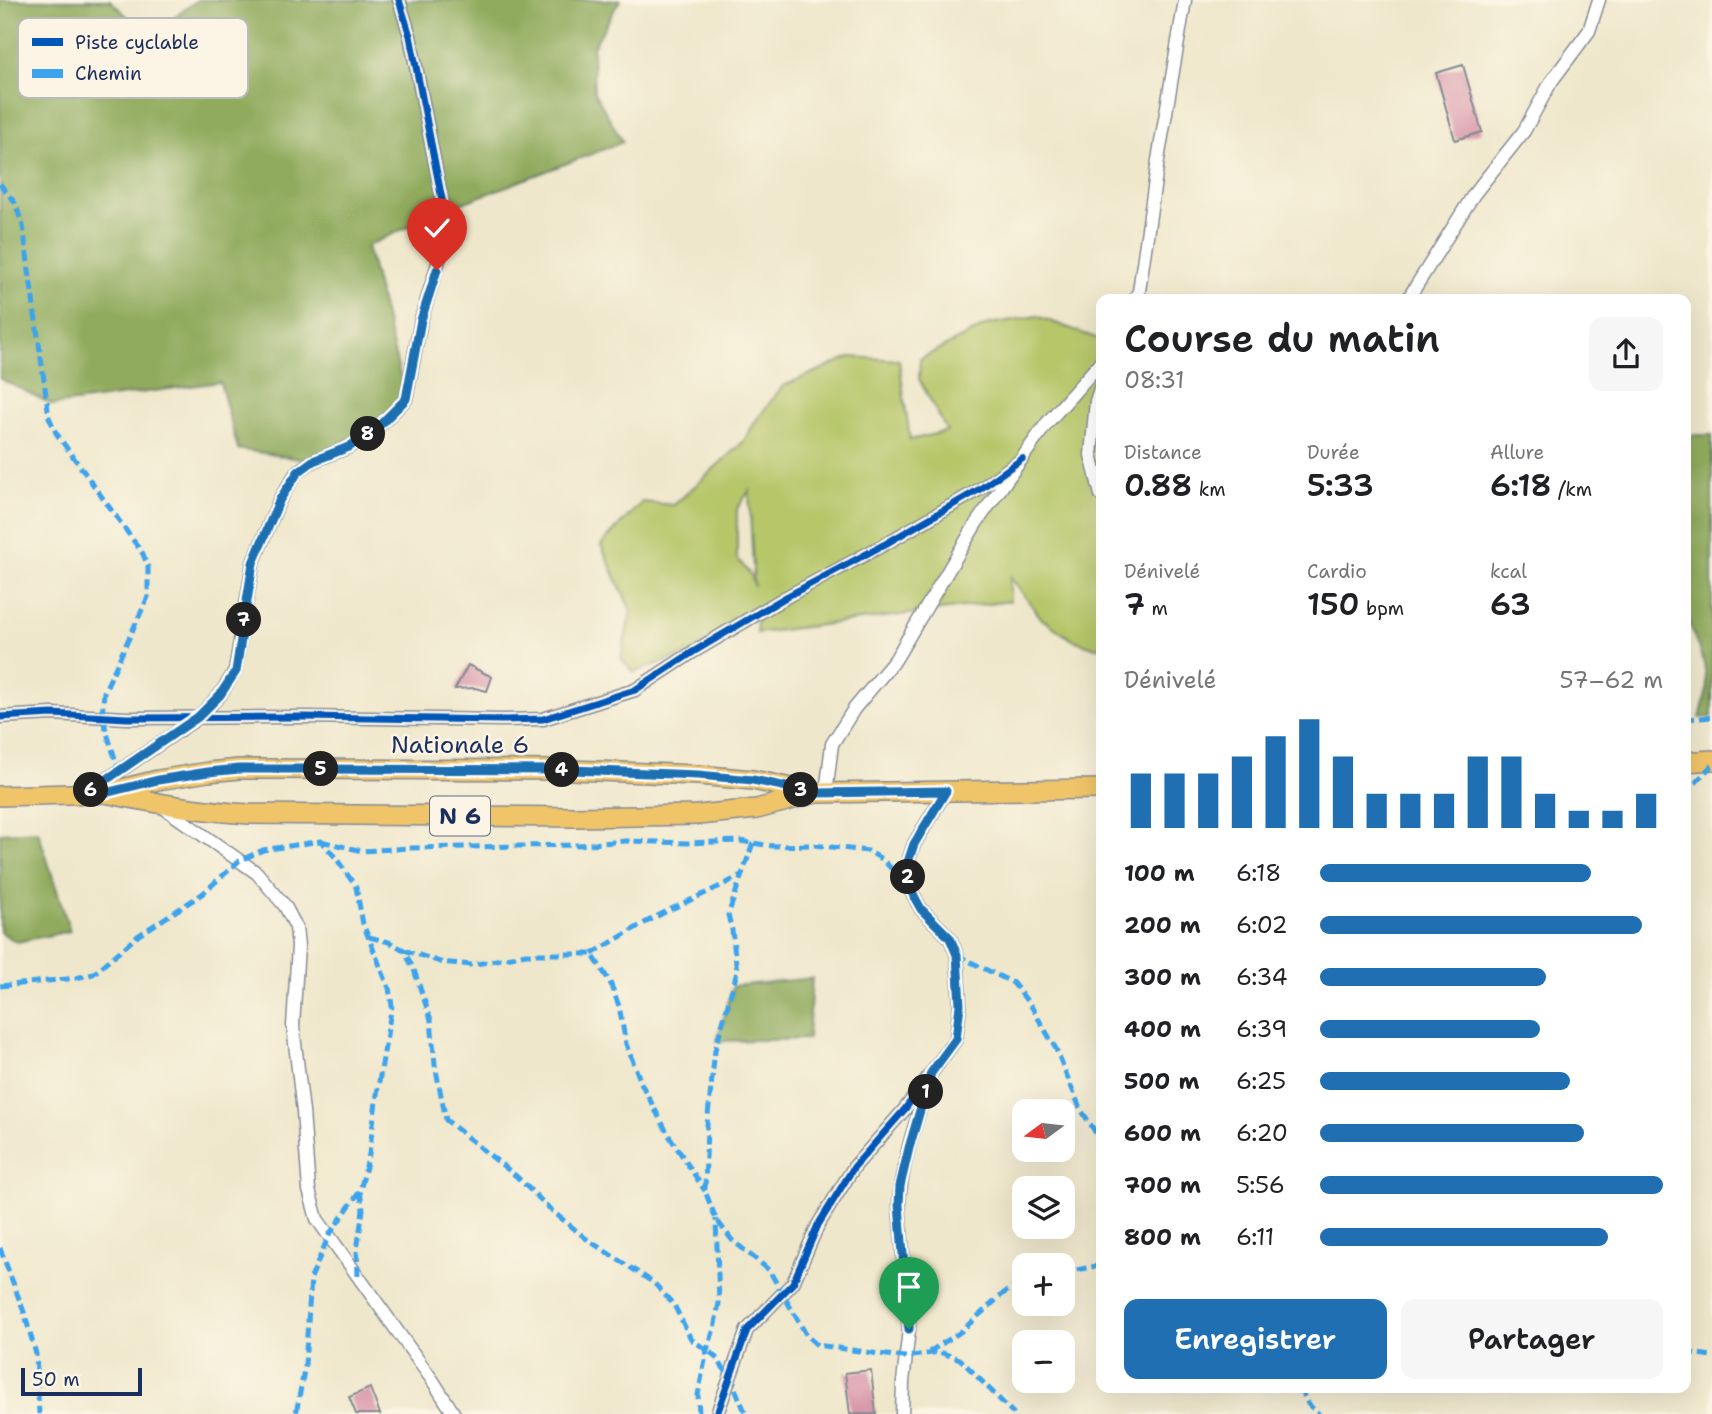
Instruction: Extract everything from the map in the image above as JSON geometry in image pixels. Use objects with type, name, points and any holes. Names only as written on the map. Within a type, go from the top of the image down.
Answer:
[{"type":"main road","points":[[1691,762],[1712,760]]},
{"type":"main road","name":"Nationale 6","points":[[0,796],[96,793],[218,771],[398,769],[572,770],[698,775],[753,780],[821,793],[1096,789]]},
{"type":"main road","name":"Nationale 6","points":[[96,793],[210,811],[248,814],[588,817],[698,815],[757,809],[821,793]]},
{"type":"street","points":[[96,793],[198,717],[220,695],[236,671],[253,563],[280,499],[298,472],[313,461],[349,447],[381,424],[406,399],[421,320],[448,230],[410,36],[399,0]]},
{"type":"street","points":[[1138,294],[1185,0]]},
{"type":"street","points":[[1411,294],[1474,194],[1524,131],[1551,82],[1589,31],[1599,0]]},
{"type":"street","points":[[821,793],[832,744],[854,709],[895,660],[977,522],[1021,459],[1047,423],[1096,368]]},
{"type":"street","points":[[1096,401],[1091,455],[1096,475]]},
{"type":"street","points":[[0,717],[52,714],[127,718],[543,719],[635,690],[728,631],[980,489],[1021,459]]},
{"type":"street","points":[[718,1414],[747,1330],[793,1283],[818,1225],[854,1167],[905,1109],[956,1039],[960,1005],[957,955],[950,938],[921,909],[909,887],[907,865],[914,844],[946,791]]},
{"type":"street","points":[[160,804],[257,873],[285,906],[296,927],[298,946],[293,1026],[309,1190],[317,1219],[454,1414]]},
{"type":"street","points":[[902,1414],[909,1329],[899,1205],[900,1186],[931,1073]]},
{"type":"green space","points":[[0,0],[110,0],[129,18],[18,18],[18,98],[248,98],[248,18],[174,18],[197,0],[620,0],[593,47],[594,92],[623,142],[444,210],[367,246],[406,399],[381,424],[313,461],[238,449],[220,382],[53,405],[0,379]]},
{"type":"green space","points":[[1037,316],[1096,338],[1096,420],[1091,455],[1096,475],[1096,648],[1071,639],[1042,619],[1010,577],[1010,601],[757,633],[756,609],[693,652],[634,672],[621,659],[631,611],[601,545],[642,502],[674,505],[743,442],[783,386],[850,357],[899,360],[910,440],[947,431],[919,379],[920,359],[989,324]],"holes":[[[749,491],[754,587],[752,577],[737,558],[737,509]]]},
{"type":"green space","points":[[1691,435],[1712,435],[1712,717],[1700,718],[1707,690],[1704,663],[1691,628]]},
{"type":"green space","points":[[38,831],[70,931],[17,942],[0,932],[0,833]]},
{"type":"green space","points":[[812,978],[808,1039],[717,1041],[733,986]]},
{"type":"building","points":[[1463,65],[1482,132],[1455,140],[1436,73]]},
{"type":"building","points":[[468,665],[492,677],[487,691],[475,688],[455,689]]},
{"type":"building","points":[[871,1370],[876,1414],[850,1414],[845,1373]]},
{"type":"building","points":[[370,1388],[380,1414],[356,1414],[349,1397]]},
{"type":"marked path","points":[[0,184],[15,203],[23,226],[49,417],[56,433],[143,554],[148,567],[148,597],[104,692],[102,717],[119,771]]},
{"type":"marked path","points":[[1691,719],[1712,717]]},
{"type":"marked path","points":[[1691,788],[1712,765]]},
{"type":"marked path","points":[[321,841],[362,851],[577,845],[626,841],[740,841],[773,846],[813,845],[868,851],[882,859],[909,887]]},
{"type":"marked path","points":[[0,986],[93,974],[139,935],[202,894],[239,861],[263,850],[321,841],[336,858],[356,887],[363,924],[389,988],[392,1005],[369,1154],[360,1191],[329,1235],[311,1278],[305,1365],[296,1414]]},
{"type":"marked path","points":[[753,843],[728,915],[737,972],[715,1050],[707,1125],[705,1191],[716,1219],[732,1240],[769,1270],[807,1336],[817,1345],[906,1357],[939,1352],[960,1359],[1014,1414]]},
{"type":"marked path","points":[[592,954],[654,918],[743,874]]},
{"type":"marked path","points":[[369,937],[389,942],[404,950],[414,970],[431,1020],[435,1065],[446,1120],[516,1176],[551,1210],[588,1240],[654,1283],[674,1305],[691,1339],[714,1355],[730,1377],[746,1414]]},
{"type":"marked path","points":[[404,950],[440,962],[472,965],[526,954],[592,954],[610,982],[619,1006],[626,1044],[642,1085],[668,1134],[705,1191]]},
{"type":"marked path","points":[[957,955],[1013,983],[1031,1006],[1056,1049],[1080,1108],[1096,1133]]},
{"type":"marked path","points":[[358,1276],[357,1250],[363,1210],[360,1191]]},
{"type":"marked path","points":[[699,1414],[698,1395],[719,1303],[716,1219]]},
{"type":"marked path","points":[[0,1248],[24,1312],[36,1354],[39,1414]]},
{"type":"marked path","points":[[1075,1270],[1096,1266]]},
{"type":"marked path","points":[[929,1352],[959,1333],[1012,1288]]},
{"type":"marked path","points":[[1691,1353],[1712,1356]]},
{"type":"marked path","points":[[1302,1393],[1308,1404],[1319,1414]]},
{"type":"cycle path","points":[[87,793],[199,717],[220,695],[235,671],[253,563],[280,499],[297,472],[313,461],[349,447],[381,424],[406,399],[421,320],[448,230],[410,36],[399,0]]},
{"type":"cycle path","points":[[0,717],[52,714],[127,718],[543,719],[635,690],[786,597],[980,489],[1022,459]]},
{"type":"cycle path","points":[[717,1414],[747,1330],[793,1283],[818,1225],[854,1167],[905,1109],[956,1039],[960,1005],[957,955],[950,938],[921,909],[909,887],[907,865],[914,844],[946,791]]},
{"type":"route","points":[[437,270],[421,320],[406,399],[381,424],[349,447],[313,461],[298,472],[280,499],[253,563],[236,671],[220,695],[198,717],[87,793],[105,793],[158,780],[239,769],[572,770],[753,780],[816,793],[946,791],[914,844],[907,865],[909,887],[921,909],[950,938],[957,955],[960,1005],[956,1039],[931,1073],[900,1186],[899,1205],[909,1329]]}]
